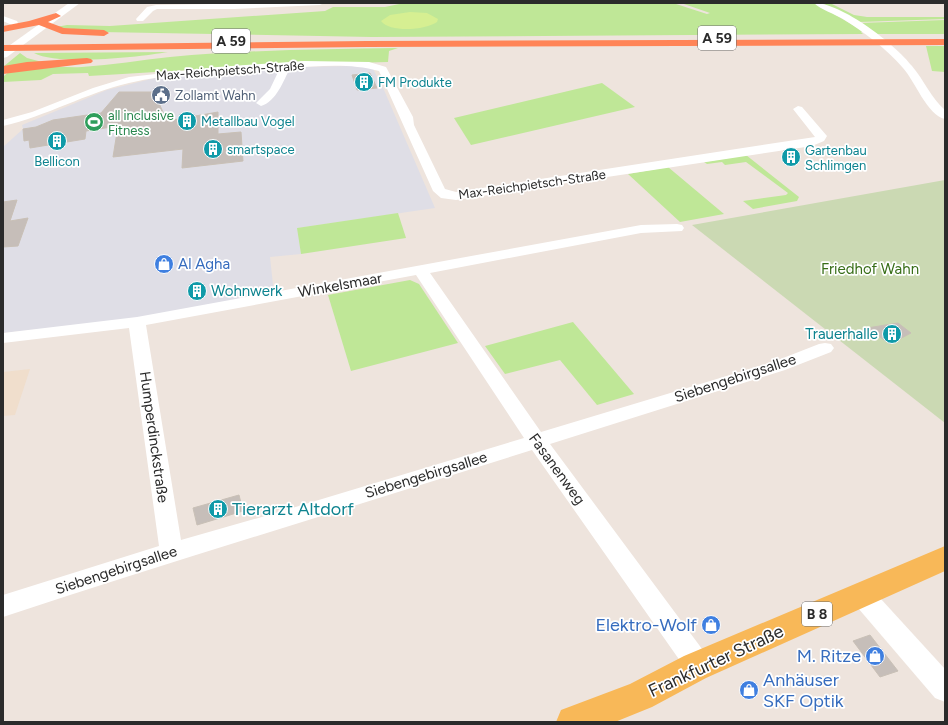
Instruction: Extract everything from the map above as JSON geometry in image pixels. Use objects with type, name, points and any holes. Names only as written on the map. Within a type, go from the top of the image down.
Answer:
[{"type":"highway","points":[[3,28],[31,24],[56,16]]},
{"type":"highway","points":[[44,24],[62,31],[115,34]]},
{"type":"highway","points":[[3,49],[58,36],[99,33]]},
{"type":"highway","points":[[175,35],[391,40]]},
{"type":"highway","points":[[3,36],[33,59],[50,61],[100,60]]},
{"type":"highway","name":"A 59","points":[[3,49],[65,45],[391,40],[945,38]]},
{"type":"highway","name":"A 59","points":[[3,42],[65,45],[945,42]]},
{"type":"highway","points":[[130,58],[367,44]]},
{"type":"highway","points":[[3,70],[78,61]]},
{"type":"main road","points":[[3,55],[75,3]]},
{"type":"main road","name":"Frankfurter Straße","points":[[574,722],[640,696],[698,666],[945,558]]},
{"type":"street","points":[[140,19],[150,9],[156,7],[258,6],[320,3]]},
{"type":"street","points":[[818,3],[844,16],[886,47],[908,67],[927,98],[945,116]]},
{"type":"street","points":[[3,18],[14,23]]},
{"type":"street","name":"Max-Reichpietsch-Straße","points":[[3,123],[37,115],[97,89],[129,80],[185,72],[286,66],[352,64],[381,67],[407,117],[408,125],[440,191],[446,195],[456,196],[812,142],[820,139],[821,136],[818,130],[798,109]]},
{"type":"street","points":[[261,103],[274,90],[286,66]]},
{"type":"street","name":"Winkelsmaar","points":[[3,338],[137,322],[641,229],[677,228]]},
{"type":"street","name":"Fasanenweg","points":[[420,270],[698,666]]},
{"type":"street","name":"Humperdinckstraße","points":[[137,322],[171,552]]},
{"type":"street","name":"Siebengebirgsallee","points":[[3,606],[171,552],[279,521],[779,366],[825,348]]},
{"type":"street","points":[[861,594],[945,689]]},
{"type":"shaded area","points":[[293,67],[372,67],[384,90],[435,208],[298,228],[301,254],[270,257],[274,294],[119,321],[3,333],[3,147],[23,129],[22,125],[107,90],[155,78]]},
{"type":"shaded area","points":[[30,369],[15,415],[3,416],[3,372]]},
{"type":"green space","points":[[404,3],[673,3],[707,14],[710,13],[681,3],[815,3],[863,31],[861,32],[863,34],[372,37],[100,32],[56,27],[67,25],[110,26],[325,11],[333,7],[385,7]]},
{"type":"green space","points":[[822,3],[830,3],[854,15],[867,17],[945,17],[945,19],[859,22]]},
{"type":"green space","points":[[410,12],[427,13],[438,19],[437,22],[432,25],[408,29],[392,27],[381,21],[390,15]]},
{"type":"green space","points":[[945,20],[945,34],[875,34],[860,23]]},
{"type":"green space","points":[[926,46],[945,46],[945,72],[932,71]]},
{"type":"green space","points":[[398,48],[389,51],[388,62],[271,65],[89,76],[88,73],[53,74],[41,80],[3,82],[3,77],[10,72],[40,66],[82,67],[170,57],[256,51]]},
{"type":"green space","points":[[168,52],[120,58],[80,60],[46,57],[34,53]]},
{"type":"green space","points":[[20,53],[27,58],[42,62],[3,67]]},
{"type":"green space","points":[[602,83],[635,107],[471,145],[454,118]]},
{"type":"green space","points":[[746,155],[799,197],[797,201],[753,209],[743,201],[786,195],[788,193],[746,162],[725,165],[722,162],[707,164],[704,162]]},
{"type":"green space","points":[[668,167],[724,214],[680,222],[628,174]]},
{"type":"green space","name":"Friedhof Wahn","points":[[945,180],[945,423],[692,225]]},
{"type":"green space","points":[[398,213],[406,238],[301,254],[297,228]]},
{"type":"green space","points":[[410,280],[419,284],[458,343],[351,371],[328,295]]},
{"type":"green space","points":[[573,322],[634,394],[597,405],[560,360],[505,374],[485,346]]},
{"type":"building","name":"FM Produkte","points":[[370,73],[377,88],[357,90],[352,75]]},
{"type":"building","points":[[119,92],[154,92],[167,121],[218,112],[218,134],[241,132],[243,161],[182,168],[183,149],[113,157],[118,126],[86,131],[85,139],[30,148],[29,140],[24,141],[23,129],[36,127],[53,120],[101,113]]},
{"type":"building","points":[[17,200],[10,221],[28,218],[18,246],[3,247],[3,202]]},
{"type":"building","name":"Trauerhalle","points":[[898,323],[911,333],[890,344],[867,328]]},
{"type":"building","name":"Tierarzt Altdorf","points":[[239,495],[243,511],[197,525],[193,508]]},
{"type":"building","name":"M. Ritze","points":[[870,635],[898,671],[880,677],[853,641]]},
{"type":"place","name":"FM Produkte","points":[[364,82]]},
{"type":"place","name":"Zollamt Wahn","points":[[161,95]]},
{"type":"place","name":"Metallbau Vogel","points":[[187,121]]},
{"type":"place","name":"all inclusive Fitness","points":[[94,122]]},
{"type":"place","name":"Bellicon","points":[[57,141]]},
{"type":"place","name":"smartspace","points":[[213,149]]},
{"type":"place","name":"Gartenbau Schlimgen","points":[[791,157]]},
{"type":"place","name":"Al Agha","points":[[164,264]]},
{"type":"place","name":"Wohnwerk","points":[[197,291]]},
{"type":"place","name":"Trauerhalle","points":[[892,334]]},
{"type":"place","name":"Tierarzt Altdorf","points":[[218,509]]},
{"type":"place","name":"Elektro-Wolf","points":[[711,625]]},
{"type":"place","name":"M. Ritze","points":[[875,656]]},
{"type":"place","name":"Anhäuser SKF Optik","points":[[749,690]]}]
